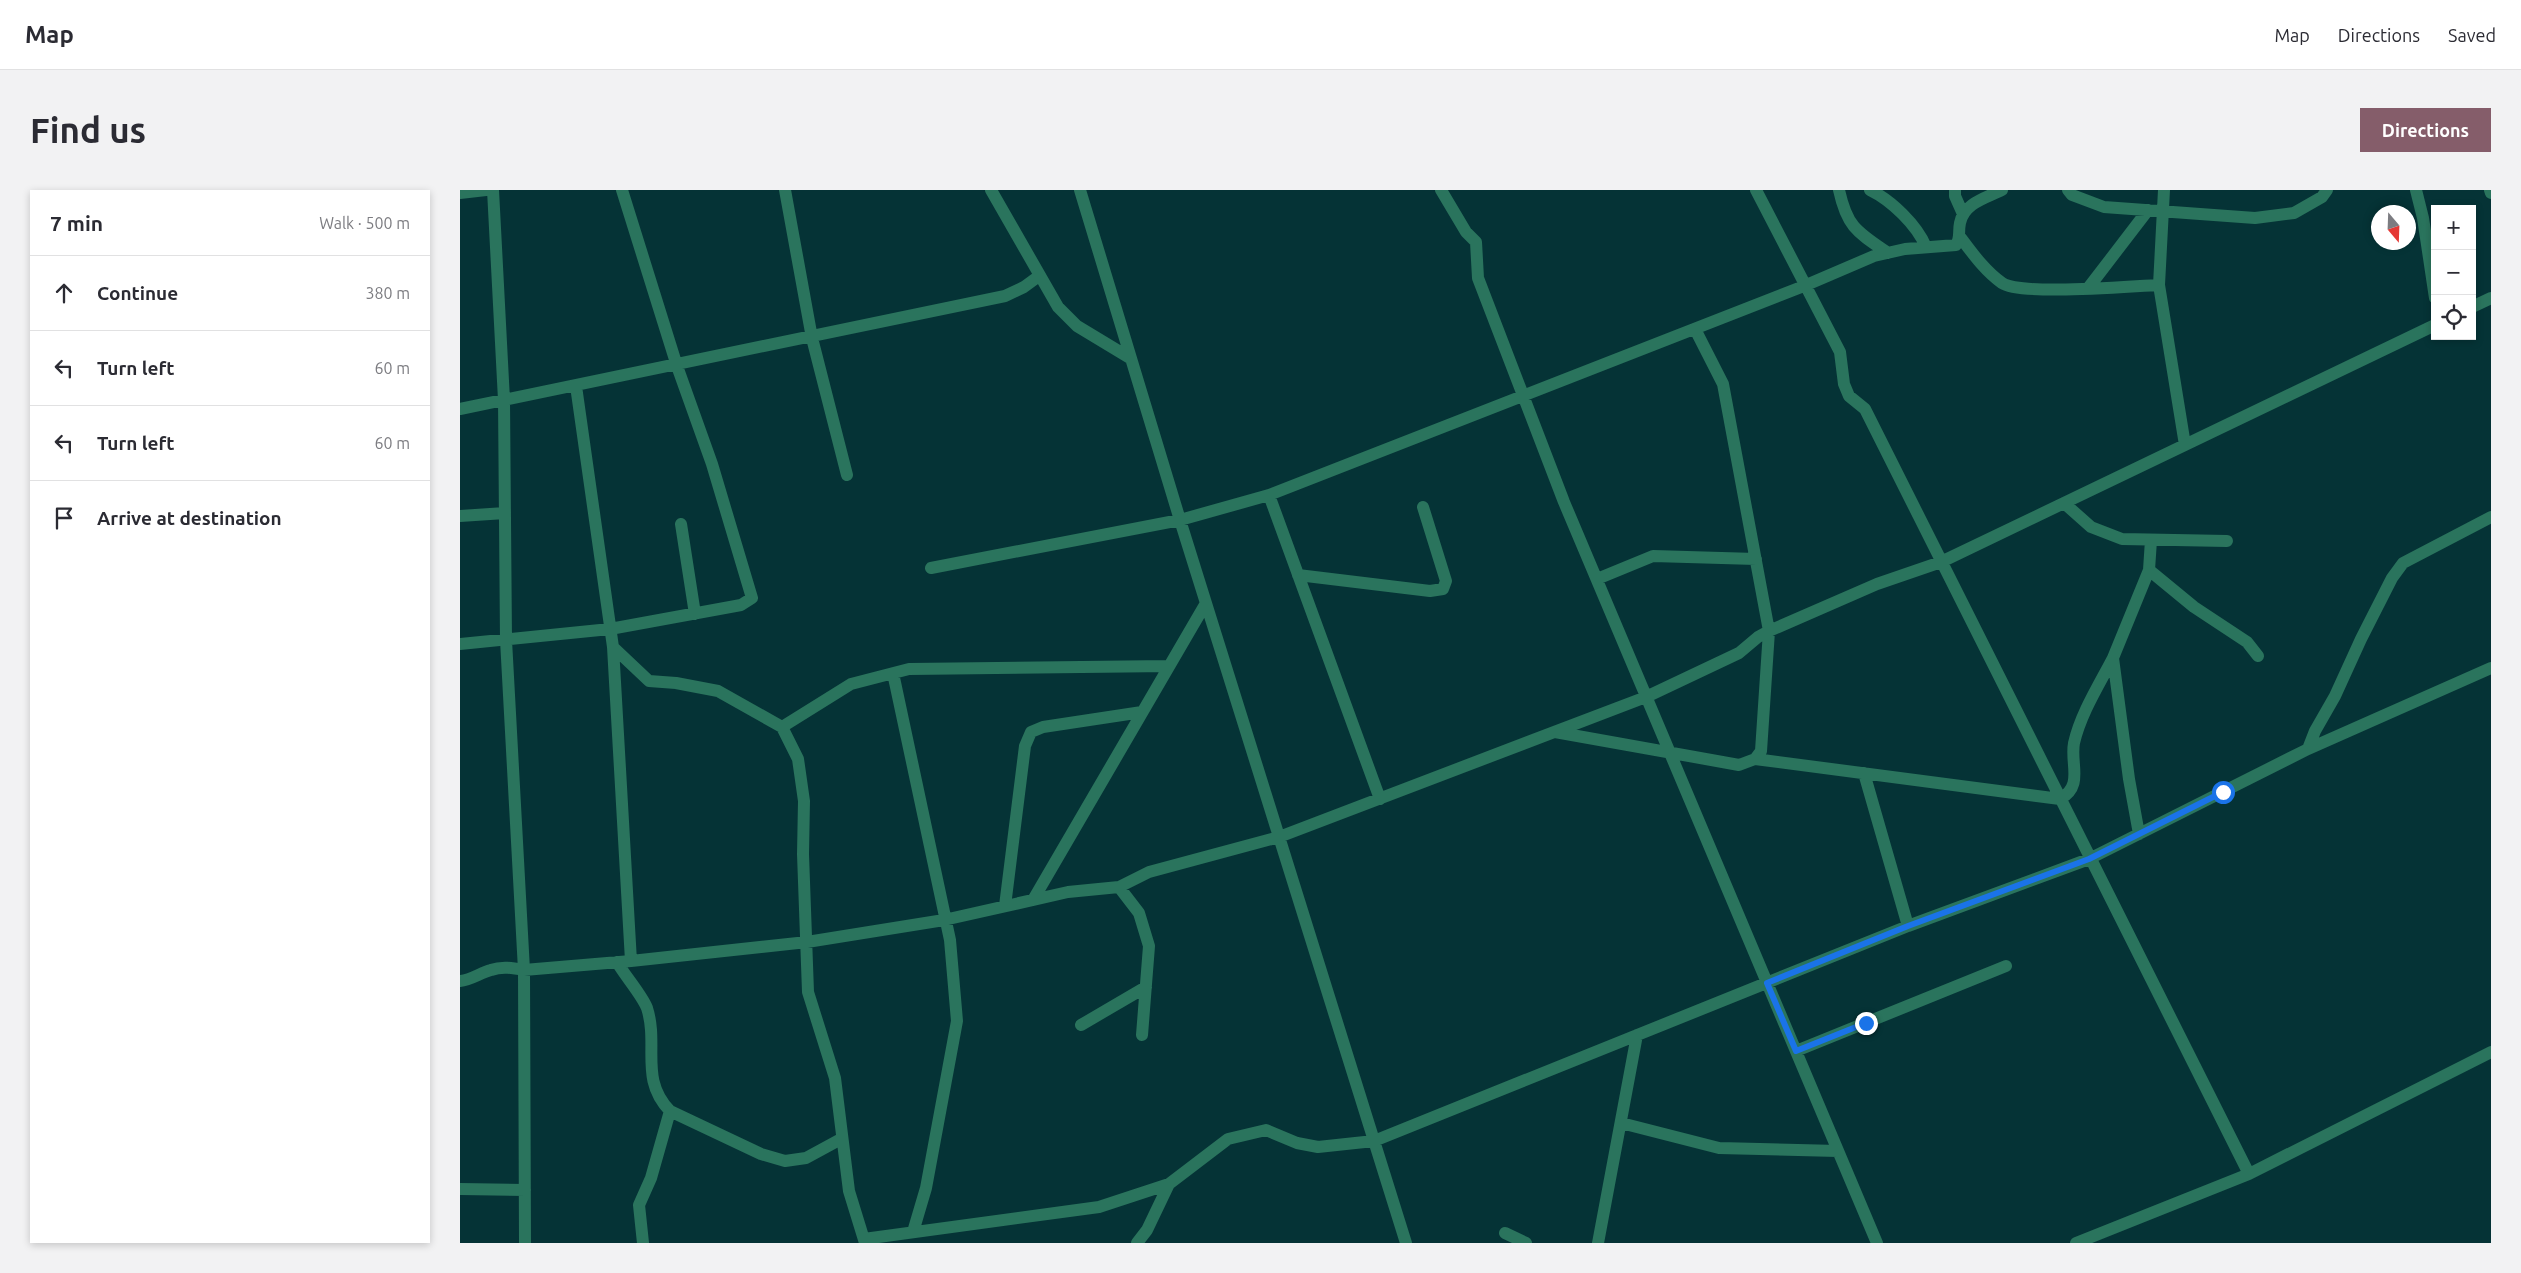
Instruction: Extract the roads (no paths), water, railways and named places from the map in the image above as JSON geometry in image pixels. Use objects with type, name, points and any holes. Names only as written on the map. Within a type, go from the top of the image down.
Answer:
[{"type":"street","points":[[460,194],[486,190]]},
{"type":"street","points":[[493,190],[504,400],[506,640],[524,970],[525,1243]]},
{"type":"street","points":[[460,644],[610,629],[741,605],[752,598],[712,464],[677,366],[622,190]]},
{"type":"street","points":[[785,190],[812,338],[847,475]]},
{"type":"street","points":[[991,190],[1058,307],[1077,326],[1130,358]]},
{"type":"street","points":[[1080,190],[1180,520],[1406,1243]]},
{"type":"street","points":[[1441,190],[1445,200],[1466,232],[1476,242],[1478,278],[1597,579],[1877,1243]]},
{"type":"street","points":[[1756,190],[1804,286],[1840,352],[1846,390],[1849,396],[1865,409],[2089,859],[2249,1174]]},
{"type":"street","points":[[1839,190],[1848,220],[1859,233],[1888,253]]},
{"type":"street","points":[[1870,190],[1880,194],[1901,214],[1922,236],[1926,246]]},
{"type":"street","points":[[1955,190],[1955,196],[1963,214]]},
{"type":"street","points":[[2002,190],[1970,205],[1963,214],[1960,225],[1961,238],[1976,259],[2004,284],[2032,289],[2159,285]]},
{"type":"street","points":[[2068,190],[2072,195],[2104,207],[2255,218],[2294,213],[2322,197],[2327,190]]},
{"type":"street","points":[[2164,190],[2159,285],[2185,445]]},
{"type":"street","points":[[2416,190],[2434,295]]},
{"type":"street","points":[[2089,287],[2148,210]]},
{"type":"street","points":[[930,568],[1180,520],[1268,495],[1695,329],[1874,256],[1926,246],[1939,248],[1956,245],[1961,238]]},
{"type":"street","points":[[460,409],[677,366],[1005,296],[1024,287],[1039,276]]},
{"type":"street","points":[[2476,305],[2491,298]]},
{"type":"street","points":[[460,981],[467,980],[492,969],[507,967],[524,970],[631,961],[806,942],[944,920],[1068,892],[1119,887],[1149,872],[1279,837],[1646,697],[1739,653],[1758,636],[1877,584],[1942,562],[2431,327]]},
{"type":"street","points":[[1695,329],[1723,384],[1770,631],[1761,751],[1755,759]]},
{"type":"street","points":[[576,386],[613,647],[631,961]]},
{"type":"street","points":[[1268,495],[1380,799]]},
{"type":"street","points":[[2064,503],[2092,527],[2122,539],[2227,541]]},
{"type":"street","points":[[1298,575],[1430,591],[1443,589],[1446,581],[1423,507]]},
{"type":"street","points":[[460,516],[505,513]]},
{"type":"street","points":[[2308,749],[2314,731],[2335,696],[2392,578],[2403,563],[2491,517]]},
{"type":"street","points":[[681,524],[695,614]]},
{"type":"street","points":[[1555,732],[1739,765],[1755,759],[2060,798],[2073,788],[2076,773],[2074,744],[2091,700],[2113,658],[2149,570],[2150,540]]},
{"type":"street","points":[[1597,579],[1653,556],[1756,559]]},
{"type":"street","points":[[2149,570],[2194,607],[2247,642],[2258,656]]},
{"type":"street","points":[[1032,900],[1206,602]]},
{"type":"street","points":[[613,647],[649,681],[676,683],[718,691],[782,727],[798,759],[804,800],[803,854],[808,992],[835,1078],[849,1191],[864,1241],[913,1232],[1099,1207],[1169,1184],[1228,1139],[1266,1130],[1297,1143],[1318,1147],[1374,1141],[1908,926],[2089,859],[2308,749],[2491,668]]},
{"type":"street","points":[[2113,658],[2129,779],[2139,834]]},
{"type":"street","points":[[782,727],[851,684],[893,672],[919,669],[1169,666]]},
{"type":"street","points":[[893,672],[944,920],[950,940],[957,1021],[926,1188],[913,1232]]},
{"type":"street","points":[[1005,906],[1024,746],[1031,732],[1043,727],[1142,712]]},
{"type":"street","points":[[1864,773],[1908,926]]},
{"type":"street","points":[[1119,887],[1140,912],[1149,946],[1142,1035]]},
{"type":"street","points":[[617,962],[646,1005],[651,1025],[652,1078],[659,1099],[670,1111],[761,1154],[785,1160],[806,1158],[842,1140]]},
{"type":"street","points":[[1796,1051],[2006,966]]},
{"type":"street","points":[[1081,1025],[1146,987]]},
{"type":"street","points":[[1598,1243],[1638,1035]]},
{"type":"street","points":[[2076,1243],[2249,1174],[2491,1052]]},
{"type":"street","points":[[643,1243],[639,1205],[651,1178],[670,1111]]},
{"type":"street","points":[[1620,1123],[1719,1148],[1838,1151]]},
{"type":"street","points":[[1386,1178],[1416,1243]]},
{"type":"street","points":[[1137,1243],[1148,1230],[1169,1184]]},
{"type":"street","points":[[460,1189],[525,1190]]},
{"type":"street","points":[[1505,1233],[1526,1243]]}]
